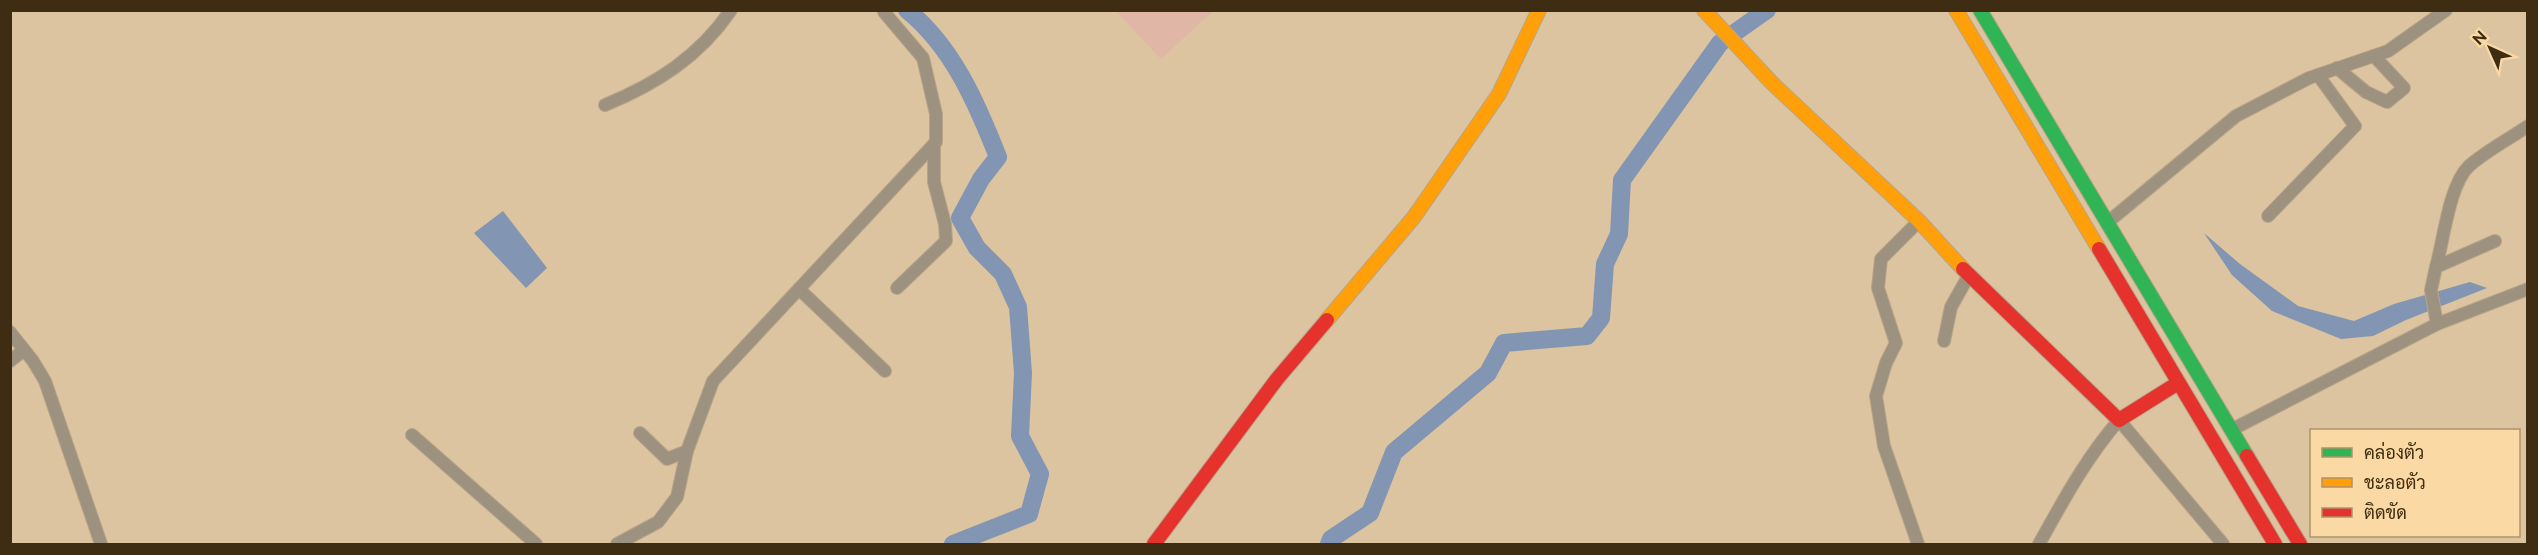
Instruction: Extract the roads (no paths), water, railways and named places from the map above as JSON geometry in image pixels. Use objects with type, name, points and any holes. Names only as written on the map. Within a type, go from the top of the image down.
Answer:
[{"type":"main road","points":[[1154,544],[1277,379],[1414,217],[1499,94],[1539,10]]},
{"type":"main road","points":[[1704,10],[1772,83],[1919,221],[1969,275],[2119,420],[2178,383]]},
{"type":"main road","points":[[1956,10],[2275,544]]},
{"type":"main road","points":[[1980,10],[2300,544]]},
{"type":"street","points":[[605,105],[630,95],[675,70],[702,44],[731,10]]},
{"type":"street","points":[[2108,222],[2236,116],[2318,75],[2388,51],[2446,10]]},
{"type":"street","points":[[884,11],[923,58],[936,114],[934,182],[945,224],[946,241],[897,288]]},
{"type":"street","points":[[2337,68],[2366,92],[2387,102],[2404,88],[2374,56]]},
{"type":"street","points":[[2268,216],[2355,126],[2318,75]]},
{"type":"street","points":[[2436,319],[2431,290],[2452,195],[2459,180],[2470,166],[2528,126]]},
{"type":"street","points":[[617,544],[658,522],[677,497],[687,452],[713,381],[934,144]]},
{"type":"street","points":[[1918,544],[1884,446],[1876,396],[1886,363],[1896,343],[1878,288],[1881,258],[1919,221]]},
{"type":"street","points":[[2436,267],[2495,241]]},
{"type":"street","points":[[1944,341],[1948,314],[1969,275]]},
{"type":"street","points":[[799,289],[885,371]]},
{"type":"street","points":[[2232,429],[2436,319],[2528,289]]},
{"type":"street","points":[[10,332],[45,381],[100,544]]},
{"type":"street","points":[[10,361],[24,350]]},
{"type":"street","points":[[2039,544],[2082,470],[2119,420],[2223,544]]},
{"type":"street","points":[[640,433],[667,459],[687,452]]},
{"type":"street","points":[[412,435],[536,544]]},
{"type":"water","points":[[503,211],[547,268],[526,288],[474,233]]},
{"type":"water","points":[[2204,233],[2240,264],[2298,306],[2354,321],[2394,304],[2470,282],[2487,288],[2406,320],[2373,336],[2341,339],[2272,311],[2232,275]]},
{"type":"waterway","points":[[907,10],[938,41],[962,78],[998,157],[981,179],[960,218],[977,248],[1003,274],[1018,307],[1023,373],[1020,436],[1040,474],[1029,514],[953,544]]},
{"type":"waterway","points":[[1329,544],[1331,539],[1370,513],[1394,452],[1488,373],[1504,343],[1587,336],[1601,318],[1605,264],[1619,234],[1622,180],[1720,43],[1767,10]]}]
